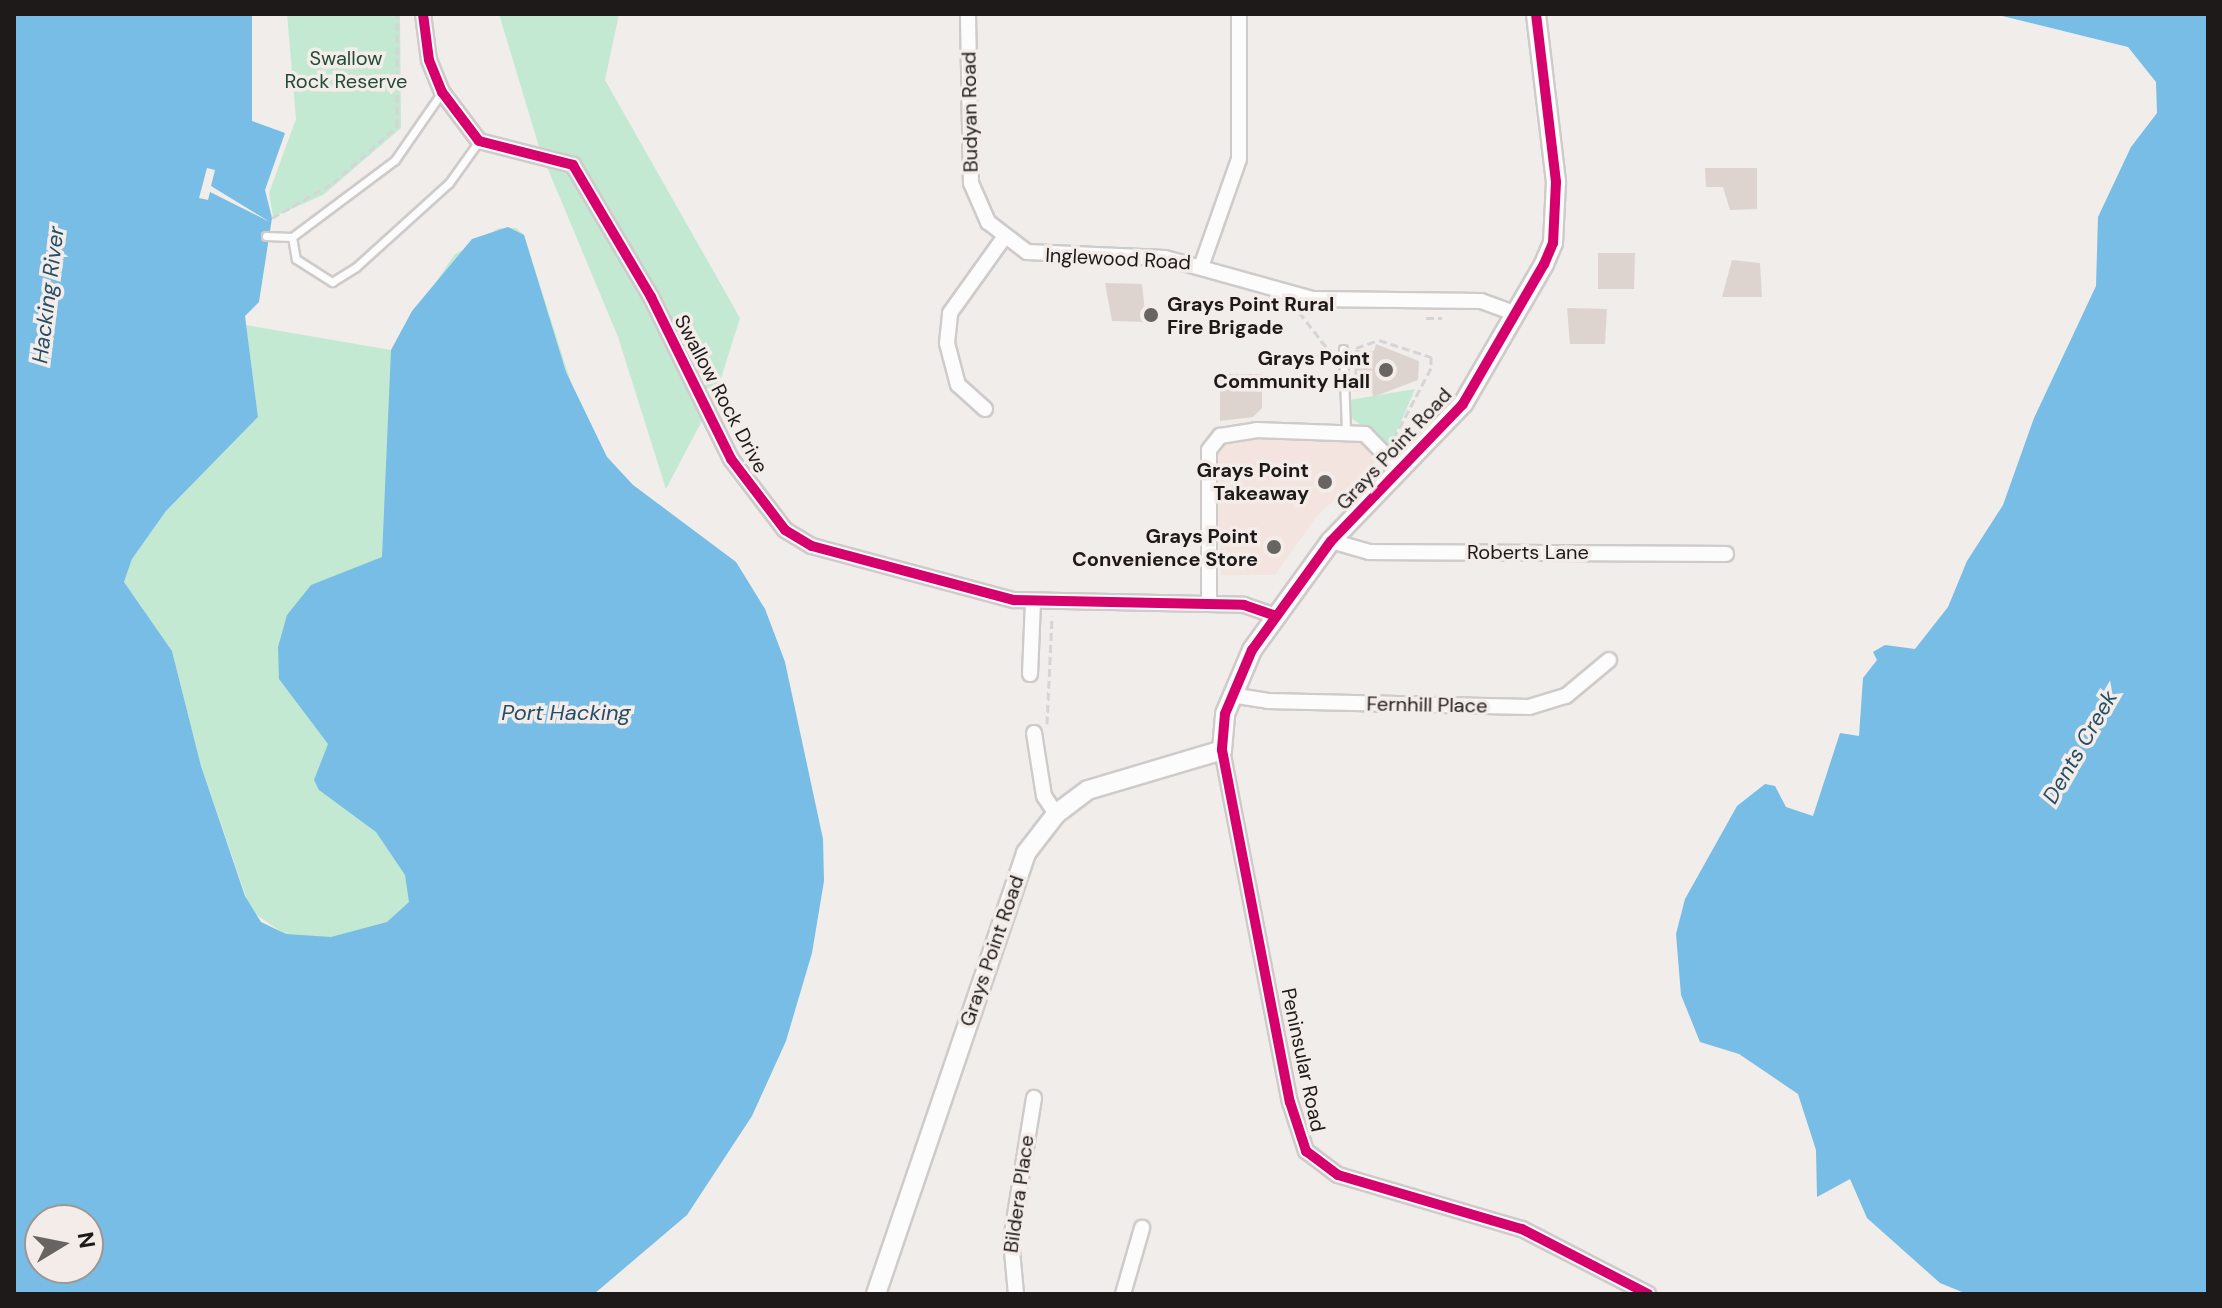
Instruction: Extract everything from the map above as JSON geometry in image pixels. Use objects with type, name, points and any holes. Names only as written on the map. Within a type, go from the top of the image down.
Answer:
[{"type":"street","points":[[423,14],[429,60],[442,92],[479,141]]},
{"type":"street","name":"Budyan Road","points":[[968,14],[971,183],[1003,239]]},
{"type":"street","points":[[1202,264],[1239,159],[1239,14]]},
{"type":"street","name":"Grays Point Road","points":[[876,1294],[1026,853],[1056,814],[1088,790],[1222,750],[1231,695],[1276,616],[1331,541],[1395,465],[1463,404],[1544,264],[1556,213],[1536,14]]},
{"type":"street","name":"Swallow Rock Drive","points":[[479,141],[573,165],[651,297],[731,459],[785,530],[812,546],[987,594],[1033,601],[1244,605],[1276,616]]},
{"type":"street","points":[[985,409],[958,385],[947,343],[950,313],[1003,239]]},
{"type":"street","name":"Inglewood Road","points":[[1003,239],[1050,257],[1202,264],[1254,286],[1313,299],[1481,301],[1516,314]]},
{"type":"street","points":[[1209,604],[1209,450],[1220,436],[1256,430],[1365,434],[1395,465]]},
{"type":"street","name":"Roberts Lane","points":[[1331,541],[1369,552],[1726,554]]},
{"type":"street","points":[[1030,674],[1033,601]]},
{"type":"street","name":"Fernhill Place","points":[[1231,695],[1267,701],[1529,707],[1566,696],[1609,660]]},
{"type":"street","points":[[1034,733],[1044,796],[1056,814]]},
{"type":"street","name":"Peninsular Road","points":[[1222,750],[1292,1113],[1306,1151],[1338,1175],[1522,1229],[1648,1294]]},
{"type":"street","name":"Bildera Place","points":[[1013,1293],[1011,1240],[1034,1098]]},
{"type":"street","points":[[1123,1294],[1142,1228]]},
{"type":"lane","points":[[266,236],[292,237],[395,160],[442,92]]},
{"type":"lane","points":[[292,237],[296,259],[332,282],[449,183],[479,141]]},
{"type":"lane","points":[[1343,349],[1346,431]]},
{"type":"path","points":[[272,218],[333,183],[397,126],[397,14]]},
{"type":"path","points":[[1299,312],[1342,365]]},
{"type":"path","points":[[1343,349],[1379,340],[1431,357],[1431,368],[1396,428],[1395,465]]},
{"type":"path","points":[[1034,733],[1048,724],[1053,601]]},
{"type":"shaded area","points":[[1230,435],[1361,436],[1381,456],[1316,517],[1275,575],[1221,575],[1214,449]]},
{"type":"green space","name":"Swallow Rock Reserve","points":[[287,14],[400,14],[401,128],[323,195],[273,217],[269,193],[296,119]]},
{"type":"green space","points":[[499,14],[619,14],[605,80],[740,318],[716,394],[666,489],[618,337],[540,150]]},
{"type":"green space","points":[[499,228],[516,228],[524,235],[574,392],[607,457],[633,485],[736,562],[765,609],[785,662],[578,1137],[251,911],[201,766],[172,651],[124,582],[132,559],[166,511],[258,417],[246,325],[391,350],[454,255]]},
{"type":"green space","points":[[1415,389],[1390,447],[1350,417],[1349,400]]},
{"type":"water","name":"Port Hacking","points":[[14,14],[252,14],[252,121],[285,133],[265,190],[272,218],[259,302],[245,316],[258,417],[166,511],[132,559],[124,582],[172,651],[201,766],[245,896],[261,922],[286,934],[331,937],[387,922],[409,902],[405,875],[376,832],[319,790],[314,780],[328,744],[279,679],[278,647],[287,615],[311,585],[382,557],[391,350],[412,311],[472,239],[508,227],[524,235],[566,372],[607,457],[633,485],[736,562],[765,609],[785,662],[823,839],[824,881],[812,953],[786,1041],[752,1116],[687,1215],[594,1294],[14,1294]]},
{"type":"water","name":"Dents Creek","points":[[1994,14],[2208,14],[2208,1294],[1967,1294],[1940,1283],[1867,1218],[1850,1179],[1817,1197],[1816,1150],[1798,1094],[1739,1054],[1700,1042],[1681,995],[1676,934],[1685,899],[1737,806],[1765,784],[1775,786],[1786,807],[1813,816],[1840,733],[1859,736],[1863,678],[1877,660],[1873,652],[1885,645],[1915,649],[1948,607],[1967,561],[2003,505],[2034,418],[2096,286],[2098,217],[2131,147],[2157,113],[2156,82],[2128,47]]},
{"type":"pier","points":[[207,168],[215,170],[211,186],[270,222],[210,192],[208,200],[199,198]]},
{"type":"building","points":[[1705,168],[1757,168],[1757,209],[1730,210],[1723,187],[1706,187]]},
{"type":"building","points":[[1598,253],[1635,253],[1634,289],[1598,289]]},
{"type":"building","points":[[1732,260],[1760,263],[1762,297],[1722,297]]},
{"type":"building","points":[[1105,283],[1142,284],[1146,322],[1112,321]]},
{"type":"building","points":[[1567,308],[1607,309],[1605,344],[1570,344]]},
{"type":"building","name":"Grays Point Community Hall","points":[[1376,344],[1419,361],[1418,380],[1373,397],[1372,391],[1354,392],[1355,350],[1374,351]]},
{"type":"building","points":[[1220,374],[1262,374],[1262,408],[1253,417],[1220,421]]},
{"type":"cycle path","points":[[423,14],[429,60],[442,92],[479,141],[573,165],[651,297],[731,459],[785,530],[812,546],[1014,600],[1244,605],[1276,616]]},
{"type":"cycle path","points":[[1536,14],[1556,182],[1553,243],[1463,404],[1331,541],[1252,650],[1225,714],[1222,750],[1290,1102],[1306,1151],[1338,1175],[1522,1229],[1648,1294]]},
{"type":"place","name":"Grays Point Rural Fire Brigade","points":[[1151,315]]},
{"type":"place","name":"Grays Point Community Hall","points":[[1386,370]]},
{"type":"place","name":"Grays Point Takeaway","points":[[1325,482]]},
{"type":"place","name":"Grays Point Convenience Store","points":[[1274,547]]},
{"type":"water label","name":"Hacking River","points":[[48,295]]}]
